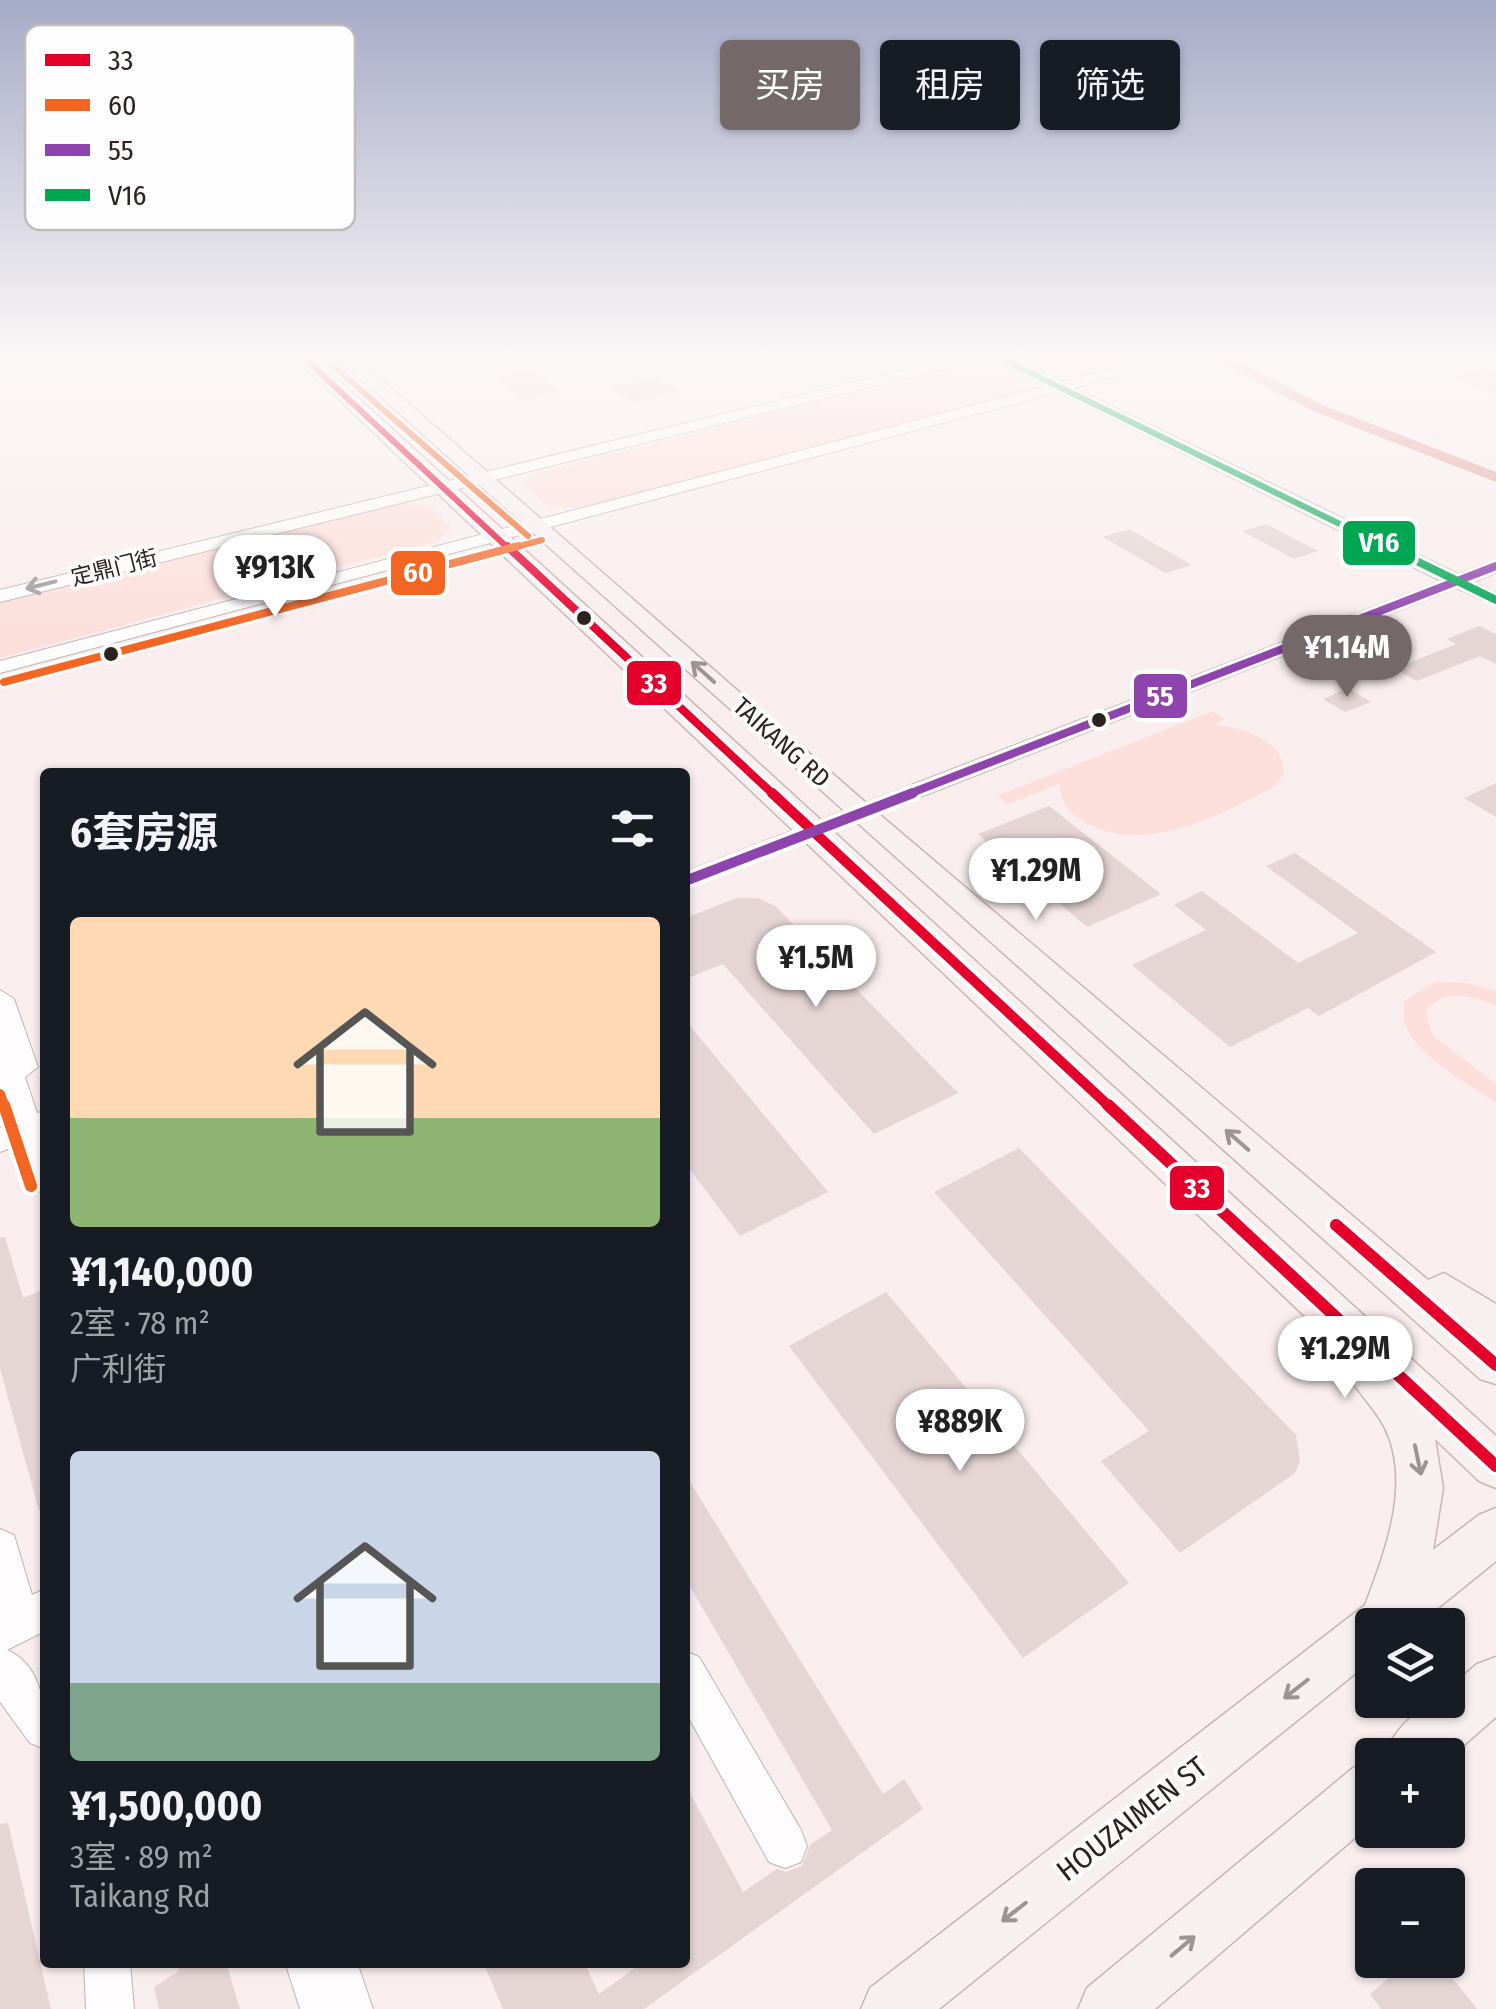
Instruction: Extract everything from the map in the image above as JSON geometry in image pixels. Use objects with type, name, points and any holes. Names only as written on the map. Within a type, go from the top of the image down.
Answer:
[{"type":"main road","name":"TAIKANG RD","points":[[400,448],[1496,1466]]},
{"type":"main road","name":"TAIKANG RD","points":[[447,448],[1496,1365]]},
{"type":"main road","points":[[1289,1185],[1351,1211],[1467,1310],[1496,1328]]},
{"type":"main road","points":[[1234,1220],[1259,1267],[1372,1375],[1410,1424],[1422,1472],[1413,1542],[1385,1608]]},
{"type":"main road","name":"HOUZAIMEN ST","points":[[1398,1608],[1496,1531]]},
{"type":"main road","name":"HOUZAIMEN ST","points":[[891,2009],[1355,1642]]},
{"type":"main road","points":[[1432,1738],[1486,1697]]},
{"type":"main road","points":[[1118,2006],[1355,1802]]},
{"type":"street","name":"定鼎门街","points":[[0,596],[605,448]]},
{"type":"street","points":[[0,667],[830,448]]},
{"type":"street","points":[[1188,448],[1496,592]]},
{"type":"street","points":[[690,866],[857,810],[1455,576],[1496,556]]},
{"type":"street","points":[[1455,576],[1496,566]]},
{"type":"street","points":[[1455,576],[1496,600]]},
{"type":"street","points":[[690,879],[811,827]]},
{"type":"street","points":[[0,999],[40,1161]]},
{"type":"street","points":[[0,1047],[30,1122]]},
{"type":"street","points":[[0,1548],[21,1622]]},
{"type":"street","points":[[0,1668],[40,1721]]},
{"type":"street","points":[[690,1680],[786,1846]]},
{"type":"street","points":[[108,1968],[110,2009]]},
{"type":"street","points":[[310,1968],[324,2009]]},
{"type":"street","points":[[335,1968],[349,2009]]},
{"type":"shaded area","points":[[637,448],[811,448],[581,509],[547,505],[524,485],[534,474]]},
{"type":"shaded area","points":[[402,503],[431,507],[451,528],[438,541],[0,658],[0,603]]},
{"type":"shaded area","points":[[1213,711],[1225,719],[1215,724],[1249,733],[1270,744],[1282,762],[1284,774],[1274,787],[1205,820],[1155,834],[1131,835],[1106,831],[1083,821],[1069,810],[1060,784],[1008,804],[997,796]]},
{"type":"shaded area","points":[[1436,982],[1466,983],[1496,991],[1496,1006],[1467,997],[1447,997],[1431,1005],[1425,1014],[1433,1036],[1496,1084],[1496,1103],[1433,1060],[1408,1031],[1403,1015],[1406,999]]},
{"type":"building","points":[[1266,524],[1318,551],[1294,559],[1242,531]]},
{"type":"building","points":[[1129,529],[1192,565],[1165,573],[1103,537]]},
{"type":"building","points":[[1479,626],[1496,634],[1496,664],[1480,656],[1417,681],[1394,669],[1456,644],[1447,639]]},
{"type":"building","points":[[1348,688],[1371,702],[1345,712],[1323,699]]},
{"type":"building","points":[[1496,783],[1496,817],[1464,798]]},
{"type":"building","points":[[1049,806],[1161,894],[1087,927],[978,834]]},
{"type":"building","points":[[1295,853],[1436,952],[1319,1016],[1308,1008],[1230,1047],[1132,965],[1206,930],[1174,905],[1202,891],[1298,963],[1358,933],[1266,866]]},
{"type":"building","points":[[737,898],[757,898],[775,906],[958,1093],[874,1134],[723,964],[690,977],[690,916]]},
{"type":"building","points":[[690,1026],[828,1192],[740,1236],[690,1170]]},
{"type":"building","points":[[1019,1148],[1296,1435],[1300,1461],[1295,1473],[1180,1553],[1101,1461],[1149,1431],[934,1192]]},
{"type":"building","points":[[5,1237],[23,1298],[40,1291],[39,1511],[0,1368],[0,1238]]},
{"type":"building","points":[[886,1292],[1129,1583],[1023,1658],[789,1346]]},
{"type":"building","points":[[690,1482],[883,1794],[904,1779],[923,1809],[644,2009],[503,2009],[486,1968],[587,1968],[599,1994],[635,1968],[690,1968],[690,1793],[743,1892],[777,1869],[786,1872],[802,1866],[810,1845],[832,1830],[690,1587]]},
{"type":"building","points":[[8,1823],[51,2009],[0,2009],[0,1824]]},
{"type":"building","points":[[178,1968],[228,1968],[240,2009],[159,2009],[154,1987]]},
{"type":"building","points":[[1388,1978],[1452,1978],[1477,2009],[1381,2009],[1370,1994]]},
{"type":"waterway","points":[[1421,448],[1496,477]]},
{"type":"transit line","name":"33","points":[[401,448],[1496,1466]]},
{"type":"transit line","name":"60","points":[[427,448],[528,536]]},
{"type":"transit line","name":"V16","points":[[1184,448],[1496,600]]},
{"type":"transit line","name":"60","points":[[4,682],[542,540]]},
{"type":"transit line","name":"55","points":[[690,879],[1496,566]]},
{"type":"transit line","name":"60","points":[[0,1094],[31,1186]]},
{"type":"transit line","name":"33","points":[[1336,1225],[1496,1365]]}]
